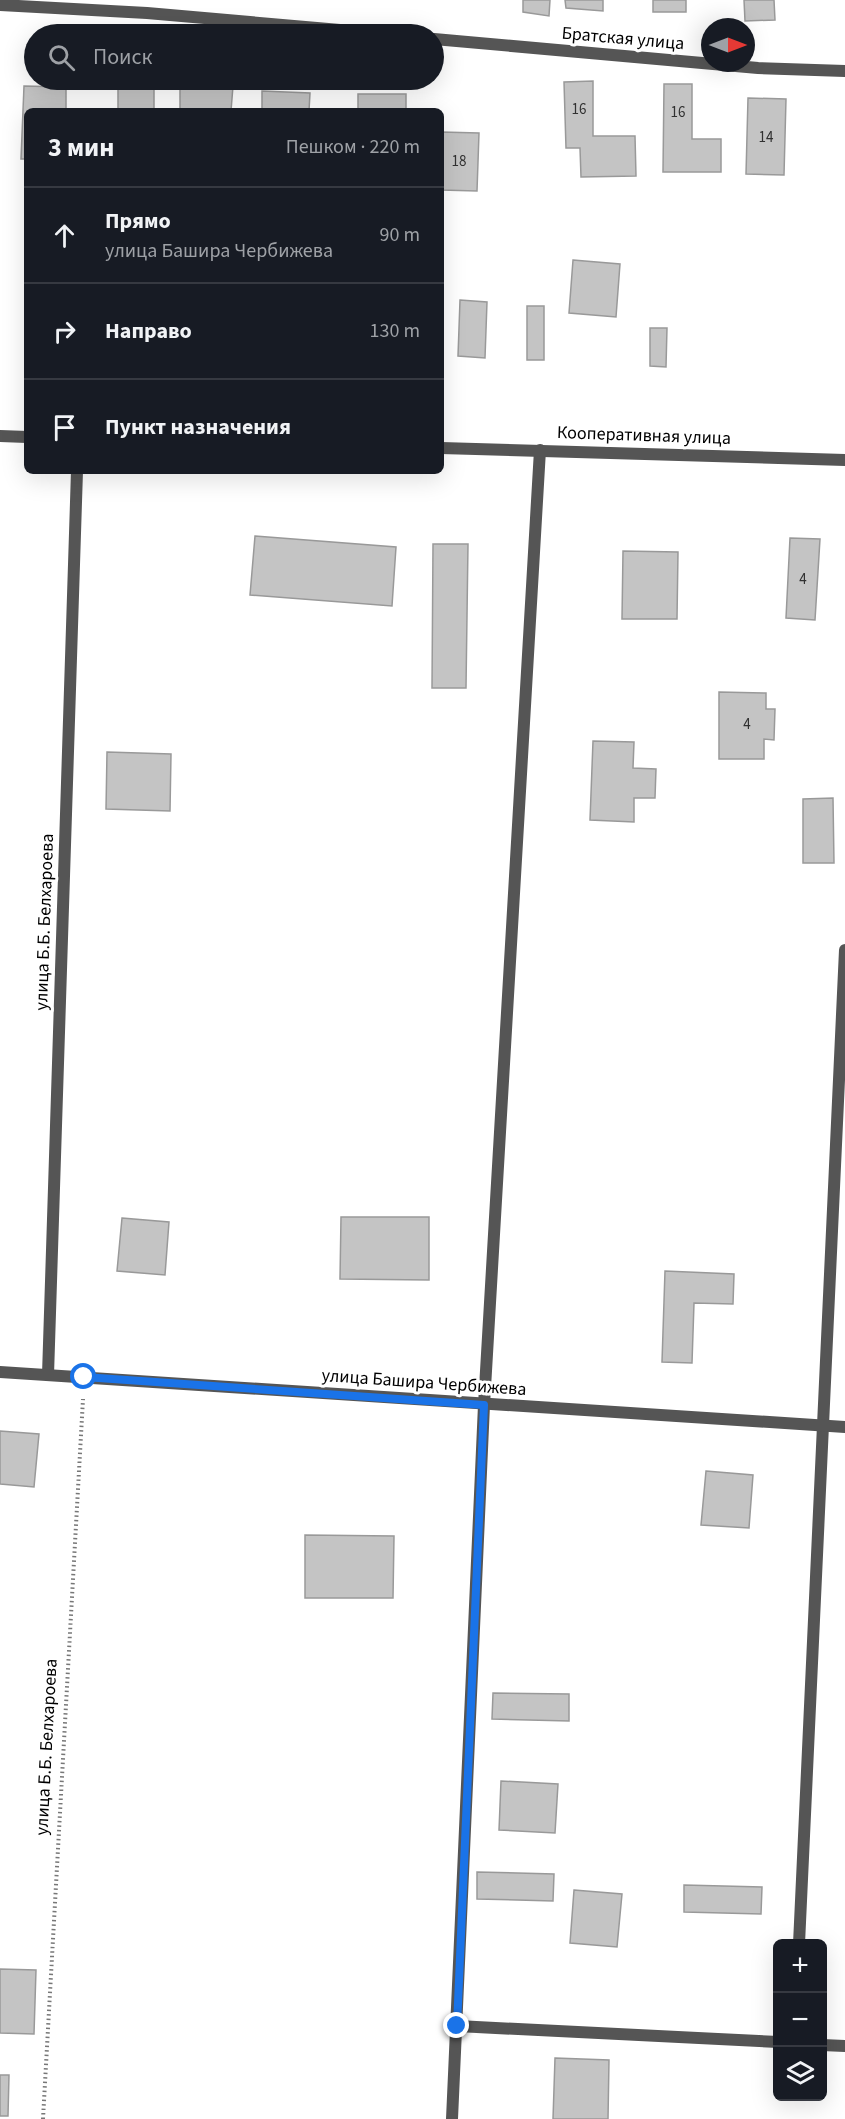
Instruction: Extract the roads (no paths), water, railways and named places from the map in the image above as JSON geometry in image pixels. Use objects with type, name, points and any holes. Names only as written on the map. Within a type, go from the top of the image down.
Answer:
[{"type":"street","points":[[0,5],[147,13],[272,24]]},
{"type":"street","name":"Братская улица","points":[[444,40],[758,68],[845,71]]},
{"type":"street","points":[[0,436],[24,437]]},
{"type":"street","name":"Кооперативная улица","points":[[444,448],[845,460]]},
{"type":"street","points":[[452,2119],[484,1405],[540,450]]},
{"type":"street","name":"улица Б.Б. Белхароева","points":[[48,1375],[77,474]]},
{"type":"street","points":[[799,1939],[845,950]]},
{"type":"street","name":"улица Башира Чербижева","points":[[0,1372],[845,1427]]},
{"type":"street","points":[[457,2026],[773,2042]]},
{"type":"street","points":[[827,2045],[845,2046]]}]
